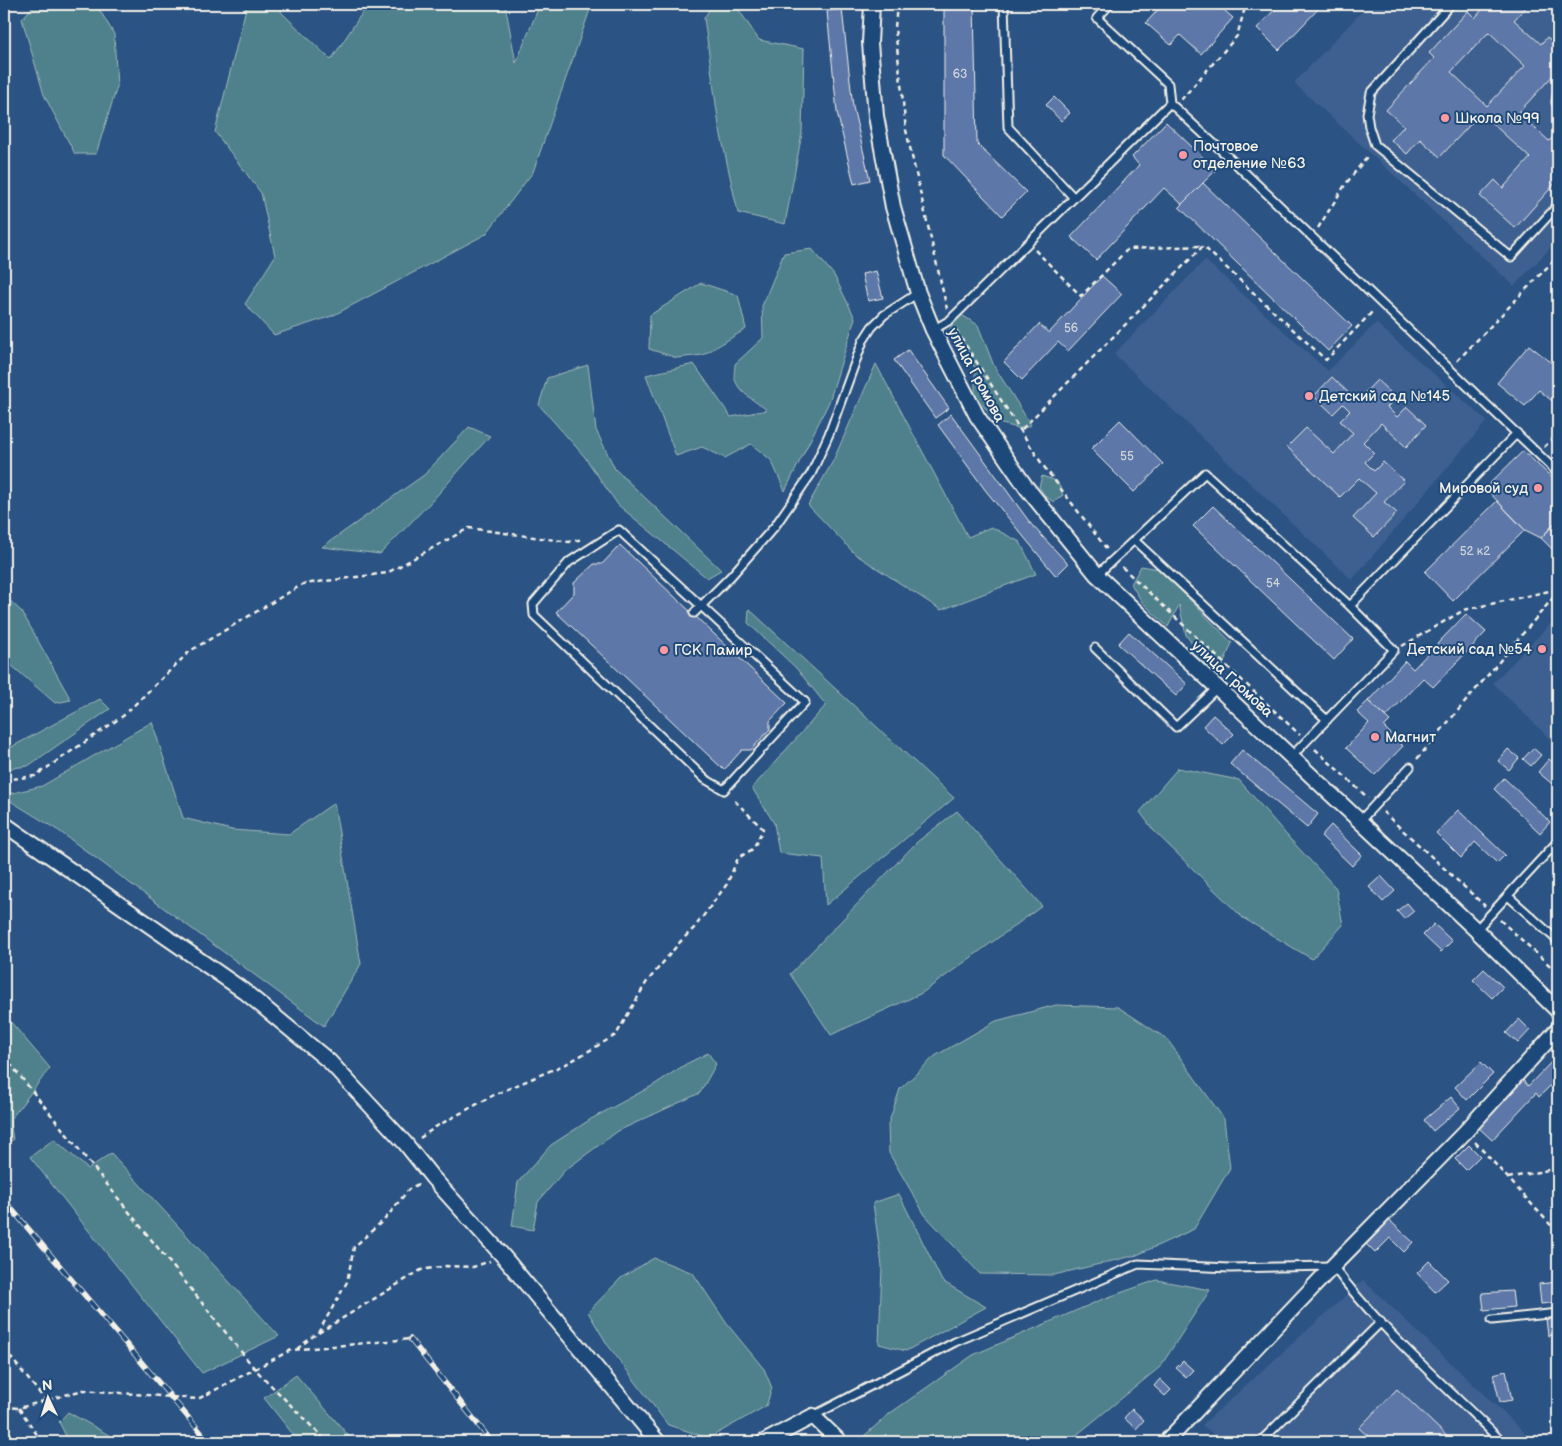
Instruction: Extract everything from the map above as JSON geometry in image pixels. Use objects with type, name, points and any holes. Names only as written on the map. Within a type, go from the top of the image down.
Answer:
[{"type":"street","name":"улица Громова","points":[[872,4],[870,43],[876,116],[893,207],[918,293],[934,330],[977,416],[1026,487],[1097,574],[1476,930],[1558,1011]]},
{"type":"street","points":[[4,824],[244,991],[330,1062],[503,1256],[658,1442]]},
{"type":"street","points":[[1166,1442],[1333,1266],[1466,1132],[1558,1030]]},
{"type":"street","points":[[764,1442],[813,1416],[840,1442]]},
{"type":"lane","points":[[1004,4],[1008,127],[1074,198]]},
{"type":"lane","points":[[1110,4],[1097,18],[1168,84],[1173,105],[1558,473]]},
{"type":"lane","points":[[1451,4],[1371,93],[1367,114],[1368,127],[1375,145],[1510,257],[1558,206]]},
{"type":"lane","points":[[1558,91],[1556,102],[1558,108]]},
{"type":"lane","points":[[934,330],[950,320],[1074,198],[1173,105]]},
{"type":"lane","points":[[694,613],[731,576],[775,526],[811,474],[829,434],[863,341],[872,327],[884,315],[918,293]]},
{"type":"lane","points":[[1350,606],[1517,433]]},
{"type":"lane","points":[[1097,574],[1205,473],[1350,606],[1394,650],[1291,758]]},
{"type":"lane","points":[[619,530],[805,702],[724,790],[705,779],[534,615],[533,604],[569,562],[619,530]]},
{"type":"lane","points":[[1134,540],[1327,720]]},
{"type":"lane","points":[[1095,648],[1176,727],[1217,688]]},
{"type":"lane","points":[[1359,822],[1410,767]]},
{"type":"lane","points":[[1476,930],[1558,841]]},
{"type":"lane","points":[[1508,896],[1558,941]]},
{"type":"lane","points":[[813,1416],[955,1342],[1138,1264],[1230,1268],[1333,1266],[1351,1290],[1381,1322],[1502,1442]]},
{"type":"lane","points":[[1492,1320],[1558,1313]]},
{"type":"lane","points":[[1260,1442],[1381,1322]]},
{"type":"path","points":[[1173,105],[1237,36],[1246,4]]},
{"type":"path","points":[[1313,237],[1345,185],[1375,145]]},
{"type":"path","points":[[1028,243],[1081,296],[1128,249],[1204,246],[1326,360],[1381,303]]},
{"type":"path","points":[[1022,429],[1204,246]]},
{"type":"path","points":[[1450,369],[1558,256]]},
{"type":"path","points":[[1538,454],[1558,434]]},
{"type":"path","points":[[4,780],[36,776],[123,716],[190,651],[303,584],[387,572],[468,528],[570,542],[586,538]]},
{"type":"path","points":[[1394,650],[1464,610],[1558,590]]},
{"type":"path","points":[[1410,767],[1558,590]]},
{"type":"path","points":[[404,1143],[418,1139],[437,1126],[494,1095],[568,1063],[616,1035],[646,983],[694,927],[727,884],[738,858],[753,849],[760,837],[763,829],[724,790]]},
{"type":"path","points":[[4,1056],[255,1369],[327,1442]]},
{"type":"path","points":[[1466,1132],[1558,1233]]},
{"type":"path","points":[[1508,1178],[1558,1168]]},
{"type":"path","points":[[317,1334],[346,1282],[354,1246],[386,1218],[408,1189],[432,1177]]},
{"type":"path","points":[[295,1350],[317,1334],[421,1270],[446,1266],[473,1267],[503,1256]]},
{"type":"path","points":[[4,1407],[19,1408],[83,1390],[198,1399],[292,1350],[410,1339]]},
{"type":"path","points":[[4,1349],[50,1406]]},
{"type":"path","points":[[19,1408],[42,1442]]},
{"type":"shaded area","name":"Школа №99","points":[[1369,4],[1558,4],[1558,240],[1514,286],[1294,83]]},
{"type":"shaded area","name":"Детский сад №145","points":[[1205,260],[1328,371],[1376,323],[1487,421],[1352,580],[1114,354]]},
{"type":"shaded area","name":"Детский сад №54","points":[[1558,616],[1558,747],[1493,683]]},
{"type":"shaded area","points":[[1363,1280],[1534,1442],[1220,1442],[1202,1425]]},
{"type":"green space","points":[[35,4],[96,4],[114,34],[117,87],[96,154],[75,154],[44,95],[22,19]]},
{"type":"green space","points":[[247,4],[284,4],[281,12],[331,60],[368,4],[505,4],[516,63],[540,4],[592,4],[533,172],[486,234],[332,316],[274,335],[245,304],[275,256],[261,193],[215,132]]},
{"type":"green space","points":[[713,4],[735,4],[759,40],[804,49],[802,133],[785,224],[738,213],[719,126],[704,18]]},
{"type":"green space","points":[[812,249],[834,275],[855,318],[829,402],[785,491],[771,460],[751,444],[725,458],[702,447],[676,456],[646,375],[694,364],[731,417],[767,410],[745,394],[737,385],[734,377],[735,364],[763,338],[762,306],[784,253]]},
{"type":"green space","points":[[701,283],[738,295],[746,329],[703,355],[677,358],[649,349],[650,315]]},
{"type":"green space","points":[[960,314],[978,325],[994,366],[1031,425],[1022,429],[998,423],[975,396],[975,368],[963,347],[954,345],[950,329]]},
{"type":"green space","points":[[876,364],[968,537],[991,527],[1020,542],[1036,574],[941,610],[855,554],[808,505],[833,461]]},
{"type":"green space","points":[[588,365],[596,430],[615,469],[721,570],[707,578],[618,505],[584,456],[539,405],[547,378]]},
{"type":"green space","points":[[469,427],[490,436],[431,502],[380,554],[322,547],[424,475]]},
{"type":"green space","points":[[1042,476],[1057,481],[1063,495],[1054,502],[1046,497],[1039,487]]},
{"type":"green space","points":[[1141,566],[1160,569],[1232,643],[1221,670],[1213,675],[1186,635],[1179,605],[1168,627],[1142,602],[1131,584]]},
{"type":"green space","points":[[4,595],[22,612],[71,700],[55,703],[4,659]]},
{"type":"green space","points":[[749,609],[954,798],[826,905],[823,858],[779,853],[774,823],[752,788],[826,705],[796,668],[748,623]]},
{"type":"green space","points":[[100,699],[110,709],[28,766],[4,769],[4,751]]},
{"type":"green space","points":[[152,722],[183,818],[232,830],[289,834],[334,803],[361,964],[324,1026],[59,831],[4,797],[4,795],[42,786]]},
{"type":"green space","points":[[1178,768],[1239,780],[1336,888],[1343,925],[1312,959],[1243,918],[1154,831],[1140,812]]},
{"type":"green space","points":[[957,811],[1042,906],[922,993],[831,1035],[790,974],[917,842]]},
{"type":"green space","points":[[1056,1005],[1118,1007],[1167,1039],[1224,1119],[1230,1168],[1194,1229],[1137,1255],[1054,1275],[980,1274],[925,1215],[889,1153],[888,1125],[900,1089],[935,1056],[996,1021]]},
{"type":"green space","points":[[4,1014],[50,1068],[10,1120],[13,1140],[4,1142]]},
{"type":"green space","points":[[708,1053],[716,1064],[700,1093],[618,1131],[564,1171],[538,1202],[533,1230],[512,1226],[518,1182],[551,1145],[591,1119]]},
{"type":"green space","points":[[54,1139],[88,1169],[111,1153],[279,1336],[202,1373],[30,1157]]},
{"type":"green space","points":[[899,1194],[942,1281],[986,1307],[906,1351],[879,1344],[882,1266],[873,1203]]},
{"type":"green space","points":[[654,1258],[693,1273],[727,1324],[764,1369],[772,1388],[766,1406],[709,1438],[668,1425],[607,1344],[588,1312],[621,1278]]},
{"type":"green space","points":[[1157,1280],[1210,1290],[1160,1367],[1068,1442],[871,1442],[864,1436],[889,1414],[973,1355],[1103,1299]]},
{"type":"green space","points":[[296,1375],[354,1442],[299,1442],[264,1398]]},
{"type":"green space","points":[[68,1412],[121,1442],[69,1442],[59,1422]]},
{"type":"building","points":[[944,4],[974,4],[977,144],[1026,192],[1002,216],[944,155]]},
{"type":"building","points":[[1163,4],[1190,4],[1195,8],[1200,4],[1217,4],[1233,18],[1201,54],[1180,35],[1171,45],[1146,23]]},
{"type":"building","points":[[1280,4],[1323,4],[1279,50],[1257,28]]},
{"type":"building","points":[[1487,4],[1529,4],[1514,20],[1541,44],[1547,37],[1558,47],[1558,70],[1518,113],[1549,141],[1556,134],[1558,136],[1558,180],[1515,228],[1480,196],[1495,180],[1503,188],[1530,158],[1481,113],[1440,157],[1420,139],[1407,154],[1391,140],[1404,126],[1386,110],[1434,58],[1429,53],[1468,11],[1475,18]],"holes":[[[1489,32],[1525,66],[1487,106],[1451,72]]]},
{"type":"building","points":[[842,9],[853,107],[870,180],[854,184],[837,112],[827,11]]},
{"type":"building","points":[[1054,97],[1070,113],[1061,121],[1046,105]]},
{"type":"building","points":[[1166,122],[1216,170],[1182,204],[1164,188],[1096,260],[1071,237],[1139,165],[1132,157]]},
{"type":"building","points":[[1203,183],[1352,326],[1328,351],[1179,207]]},
{"type":"building","points":[[876,271],[883,298],[868,301],[862,274]]},
{"type":"building","points":[[1102,276],[1122,294],[1068,351],[1058,342],[1022,380],[1004,362],[1039,324],[1049,333]]},
{"type":"building","points":[[1529,345],[1552,363],[1558,355],[1558,406],[1539,390],[1525,406],[1497,383]]},
{"type":"building","points":[[908,350],[949,408],[935,418],[894,360]]},
{"type":"building","points":[[1332,377],[1357,401],[1377,380],[1396,398],[1387,407],[1397,417],[1407,407],[1426,425],[1406,447],[1381,423],[1363,442],[1374,453],[1365,462],[1374,471],[1383,462],[1404,481],[1384,502],[1397,513],[1374,537],[1353,518],[1376,493],[1359,478],[1340,497],[1287,447],[1306,428],[1334,454],[1353,433],[1340,421],[1350,411],[1343,404],[1333,414],[1314,396]]},
{"type":"building","points":[[951,414],[1031,524],[1068,564],[1056,576],[986,491],[938,425]]},
{"type":"building","points":[[1120,420],[1163,464],[1134,492],[1091,449]]},
{"type":"building","points":[[1523,451],[1558,483],[1558,520],[1541,538],[1525,530],[1485,488]]},
{"type":"building","points":[[1497,501],[1525,530],[1453,601],[1425,572]]},
{"type":"building","points":[[1213,506],[1353,639],[1334,660],[1193,526]]},
{"type":"building","points":[[1558,520],[1558,555],[1541,538]]},
{"type":"building","name":"ГСК Памир","points":[[620,545],[787,703],[770,721],[770,729],[751,750],[742,750],[724,770],[556,612],[574,593],[574,583],[594,564],[602,564]]},
{"type":"building","points":[[1466,614],[1486,632],[1433,687],[1423,678],[1386,717],[1368,701],[1405,661],[1413,669]]},
{"type":"building","points":[[1129,632],[1187,684],[1176,696],[1118,644]]},
{"type":"building","name":"Магнит","points":[[1368,701],[1390,721],[1384,727],[1403,746],[1375,775],[1346,748],[1369,723],[1357,712]]},
{"type":"building","points":[[1213,715],[1234,734],[1223,745],[1203,726]]},
{"type":"building","points":[[1533,748],[1541,755],[1531,766],[1523,759]]},
{"type":"building","points":[[1508,749],[1519,758],[1509,770],[1498,761]]},
{"type":"building","points":[[1242,750],[1318,814],[1307,828],[1230,764]]},
{"type":"building","points":[[1549,759],[1558,767],[1558,789],[1538,772]]},
{"type":"building","points":[[1504,778],[1550,822],[1540,833],[1494,789]]},
{"type":"building","points":[[1458,810],[1505,855],[1497,863],[1475,842],[1461,858],[1436,833]]},
{"type":"building","points":[[1331,825],[1362,855],[1352,866],[1321,836]]},
{"type":"building","points":[[1381,876],[1395,891],[1383,902],[1369,887]]},
{"type":"building","points":[[1407,903],[1414,911],[1404,919],[1397,911]]},
{"type":"building","points":[[1434,924],[1452,941],[1441,952],[1423,935]]},
{"type":"building","points":[[1484,969],[1503,987],[1492,998],[1473,980]]},
{"type":"building","points":[[1519,1019],[1530,1030],[1518,1043],[1506,1033]]},
{"type":"building","points":[[1558,1055],[1558,1085],[1554,1082],[1539,1097],[1536,1093],[1492,1140],[1478,1127],[1523,1080],[1528,1086]]},
{"type":"building","points":[[1481,1062],[1493,1074],[1467,1100],[1455,1087]]},
{"type":"building","points":[[1451,1097],[1460,1108],[1433,1131],[1424,1120]]},
{"type":"building","points":[[1469,1145],[1480,1156],[1466,1170],[1455,1159]]},
{"type":"building","points":[[1388,1219],[1413,1242],[1404,1252],[1390,1238],[1375,1253],[1365,1243]]},
{"type":"building","points":[[1429,1261],[1448,1280],[1435,1292],[1417,1273]]},
{"type":"building","points":[[1558,1282],[1558,1302],[1541,1304],[1539,1284]]},
{"type":"building","points":[[1512,1291],[1514,1307],[1484,1310],[1482,1293]]},
{"type":"building","points":[[1558,1318],[1558,1334],[1548,1336],[1546,1319]]},
{"type":"building","points":[[1183,1361],[1193,1370],[1186,1377],[1176,1368]]},
{"type":"building","points":[[1506,1371],[1512,1400],[1500,1402],[1493,1374]]},
{"type":"building","points":[[1160,1379],[1171,1390],[1165,1396],[1154,1386]]},
{"type":"building","points":[[1397,1389],[1453,1442],[1374,1442],[1359,1428]]},
{"type":"building","points":[[1132,1409],[1144,1420],[1136,1429],[1124,1418]]},
{"type":"railway","points":[[4,1200],[209,1442]]},
{"type":"railway","points":[[410,1339],[492,1442]]},
{"type":"place","name":"Школа №99","points":[[1445,118]]},
{"type":"place","name":"Почтовое отделение №63","points":[[1183,155]]},
{"type":"place","name":"Детский сад №145","points":[[1309,396]]},
{"type":"place","name":"Мировой суд","points":[[1538,488]]},
{"type":"place","name":"Детский сад №54","points":[[1542,649]]},
{"type":"place","name":"ГСК Памир","points":[[664,650]]},
{"type":"place","name":"Магнит","points":[[1375,737]]}]
